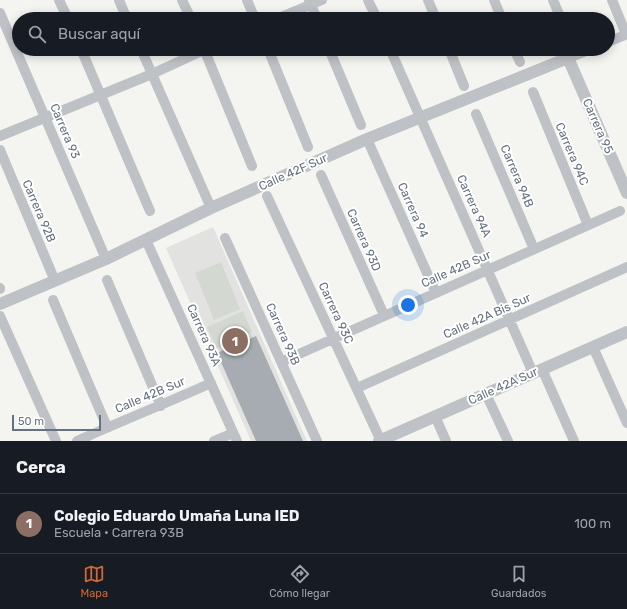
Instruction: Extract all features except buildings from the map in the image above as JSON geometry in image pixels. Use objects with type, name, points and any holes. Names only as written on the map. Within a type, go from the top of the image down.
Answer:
[{"type":"street","points":[[59,0],[65,12]]},
{"type":"street","points":[[119,0],[124,12]]},
{"type":"street","points":[[182,0],[187,12]]},
{"type":"street","points":[[247,0],[252,12]]},
{"type":"street","points":[[290,12],[310,2],[322,0]]},
{"type":"street","points":[[368,0],[374,12]]},
{"type":"street","points":[[428,0],[433,12]]},
{"type":"street","points":[[494,0],[499,12]]},
{"type":"street","points":[[553,0],[558,12]]},
{"type":"street","points":[[612,0],[627,34],[615,39]]},
{"type":"street","points":[[310,2],[314,12]]},
{"type":"street","name":"Carrera 93","points":[[0,13],[12,41]]},
{"type":"street","name":"Carrera 93","points":[[19,56],[106,259]]},
{"type":"street","points":[[84,56],[150,211]]},
{"type":"street","points":[[143,56],[211,208]]},
{"type":"street","points":[[0,136],[152,74],[190,56]]},
{"type":"street","points":[[208,56],[252,166]]},
{"type":"street","points":[[271,56],[308,147]]},
{"type":"street","points":[[332,56],[361,125]]},
{"type":"street","name":"Carrera 94A","points":[[393,56],[510,320],[574,441]]},
{"type":"street","points":[[452,56],[464,86]]},
{"type":"street","points":[[517,56],[520,62]]},
{"type":"street","name":"Calle 42F Sur","points":[[0,304],[106,259],[211,208],[367,139],[568,56]]},
{"type":"street","name":"Carrera 95","points":[[574,56],[627,193]]},
{"type":"street","name":"Carrera 94C","points":[[533,92],[588,225]]},
{"type":"street","name":"Carrera 94B","points":[[476,114],[534,249]]},
{"type":"street","name":"Carrera 94","points":[[367,139],[436,293]]},
{"type":"street","name":"Carrera 92B","points":[[0,150],[54,281]]},
{"type":"street","name":"Carrera 93D","points":[[320,175],[384,316]]},
{"type":"street","name":"Carrera 93C","points":[[267,196],[334,338],[380,441]]},
{"type":"street","name":"Calle 42B Sur","points":[[281,362],[620,211]]},
{"type":"street","name":"Carrera 93B","points":[[225,238],[317,441]]},
{"type":"street","name":"Carrera 93A","points":[[146,240],[235,437]]},
{"type":"street","name":"Calle 42A Bis Sur","points":[[357,388],[627,267]]},
{"type":"street","points":[[106,280],[161,406]]},
{"type":"street","points":[[53,300],[107,427]]},
{"type":"street","points":[[0,316],[56,441]]},
{"type":"street","name":"Calle 42A Sur","points":[[380,441],[627,332]]},
{"type":"street","points":[[593,347],[627,423]]},
{"type":"street","name":"Calle 42B Sur","points":[[76,441],[161,406],[211,383]]},
{"type":"street","points":[[486,394],[508,441]]},
{"type":"street","points":[[435,416],[446,441]]},
{"type":"street","points":[[214,441],[235,437]]},
{"type":"shaded area","points":[[213,227],[307,441],[251,441],[166,248]]},
{"type":"shaded area","points":[[221,262],[240,309],[214,320],[195,273]]},
{"type":"shaded area","points":[[243,311],[252,332],[216,348],[207,327]]},
{"type":"place","name":"Colegio Eduardo Umaña Luna IED","points":[[235,341]]}]
